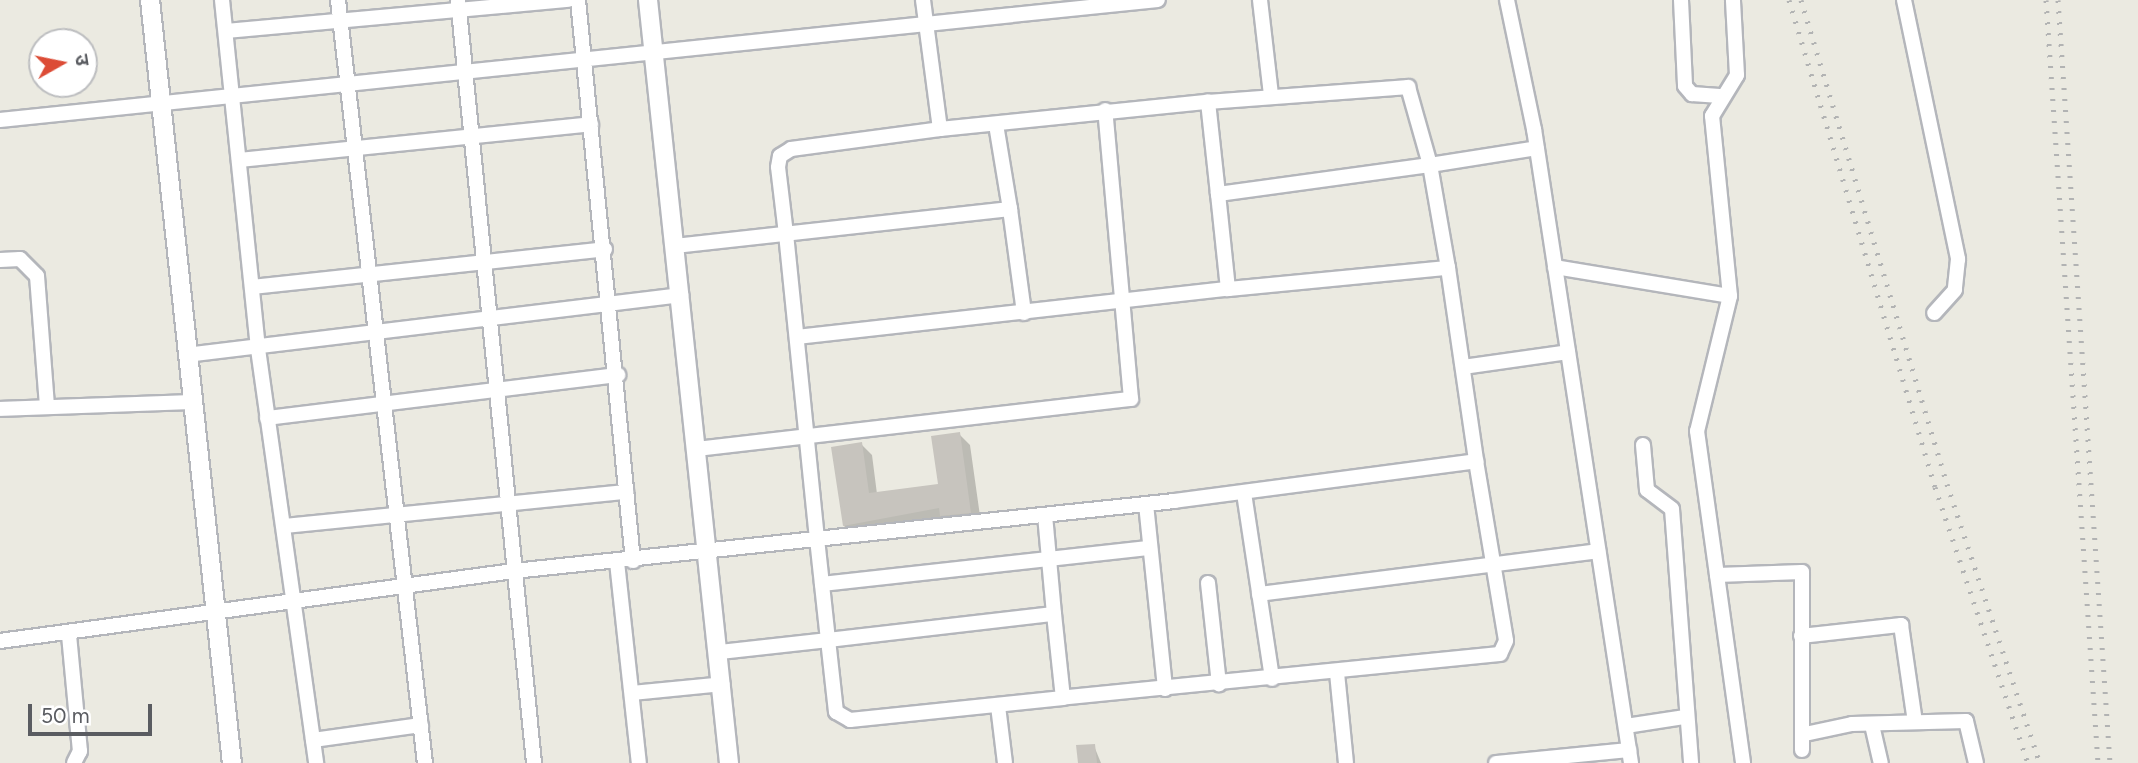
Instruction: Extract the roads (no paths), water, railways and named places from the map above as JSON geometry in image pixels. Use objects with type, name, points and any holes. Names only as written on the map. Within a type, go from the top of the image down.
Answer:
[{"type":"street","points":[[150,0],[186,355],[232,763]]},
{"type":"street","points":[[222,0],[258,349],[316,763]]},
{"type":"street","points":[[338,0],[374,335],[425,763]]},
{"type":"street","points":[[226,31],[459,5],[569,0]]},
{"type":"street","points":[[578,0],[612,306],[625,492],[633,561]]},
{"type":"street","points":[[648,0],[720,652],[729,763]]},
{"type":"street","points":[[923,0],[940,129]]},
{"type":"street","points":[[0,120],[233,99],[1158,0]]},
{"type":"street","points":[[1261,0],[1271,95]]},
{"type":"street","points":[[1496,763],[1630,756],[1537,148],[1507,0]]},
{"type":"street","points":[[1681,0],[1685,86],[1692,94],[1723,96]]},
{"type":"street","points":[[1733,0],[1737,75],[1712,116],[1730,296],[1697,419],[1743,763]]},
{"type":"street","points":[[1905,0],[1958,259],[1955,290],[1934,313]]},
{"type":"street","points":[[459,5],[534,763]]},
{"type":"street","points":[[1408,87],[1430,164],[1448,268],[1506,641],[1500,654],[1337,673],[998,706],[841,718],[828,640],[778,167],[791,149],[1105,110],[1208,102],[1271,95],[1408,87]]},
{"type":"street","points":[[1208,102],[1228,289]]},
{"type":"street","points":[[697,449],[1122,403],[1135,391],[1105,110]]},
{"type":"street","points":[[239,160],[354,151],[591,124]]},
{"type":"street","points":[[996,124],[1024,313]]},
{"type":"street","points":[[1218,194],[1537,148]]},
{"type":"street","points":[[675,246],[1010,209]]},
{"type":"street","points":[[252,287],[606,250]]},
{"type":"street","points":[[0,260],[20,259],[37,276],[47,405]]},
{"type":"street","points":[[1555,267],[1730,296]]},
{"type":"street","points":[[797,337],[1228,289],[1448,268]]},
{"type":"street","points":[[186,355],[491,322],[681,295]]},
{"type":"street","points":[[1463,367],[1568,352]]},
{"type":"street","points":[[267,418],[618,376]]},
{"type":"street","points":[[0,409],[47,405],[192,402]]},
{"type":"street","points":[[1643,445],[1647,490],[1672,509],[1685,717],[1691,763]]},
{"type":"street","points":[[0,641],[69,635],[215,608],[514,571],[633,561],[1244,493],[1476,461]]},
{"type":"street","points":[[284,526],[625,492]]},
{"type":"street","points":[[1244,493],[1272,679]]},
{"type":"street","points":[[1146,504],[1165,689]]},
{"type":"street","points":[[1045,515],[1063,698]]},
{"type":"street","points":[[822,584],[1150,548]]},
{"type":"street","points":[[1259,594],[1598,551]]},
{"type":"street","points":[[617,562],[637,763]]},
{"type":"street","points":[[1717,575],[1802,572],[1801,636],[1805,734],[1802,750]]},
{"type":"street","points":[[1208,583],[1219,684]]},
{"type":"street","points":[[720,652],[1054,614]]},
{"type":"street","points":[[1801,636],[1901,625],[1915,722]]},
{"type":"street","points":[[69,635],[79,751],[74,763]]},
{"type":"street","points":[[1337,673],[1346,763]]},
{"type":"street","points":[[632,693],[723,684]]},
{"type":"street","points":[[998,706],[1005,763]]},
{"type":"street","points":[[1626,726],[1685,717]]},
{"type":"street","points":[[1805,734],[1872,725],[1966,720],[1976,763]]},
{"type":"street","points":[[313,740],[421,725]]},
{"type":"street","points":[[1872,725],[1881,763]]},
{"type":"railway","points":[[1789,0],[1935,487],[2028,763]]},
{"type":"railway","points":[[1801,0],[1947,484],[2040,763]]},
{"type":"railway","points":[[2046,0],[2098,763]]},
{"type":"railway","points":[[2058,0],[2110,763]]}]
